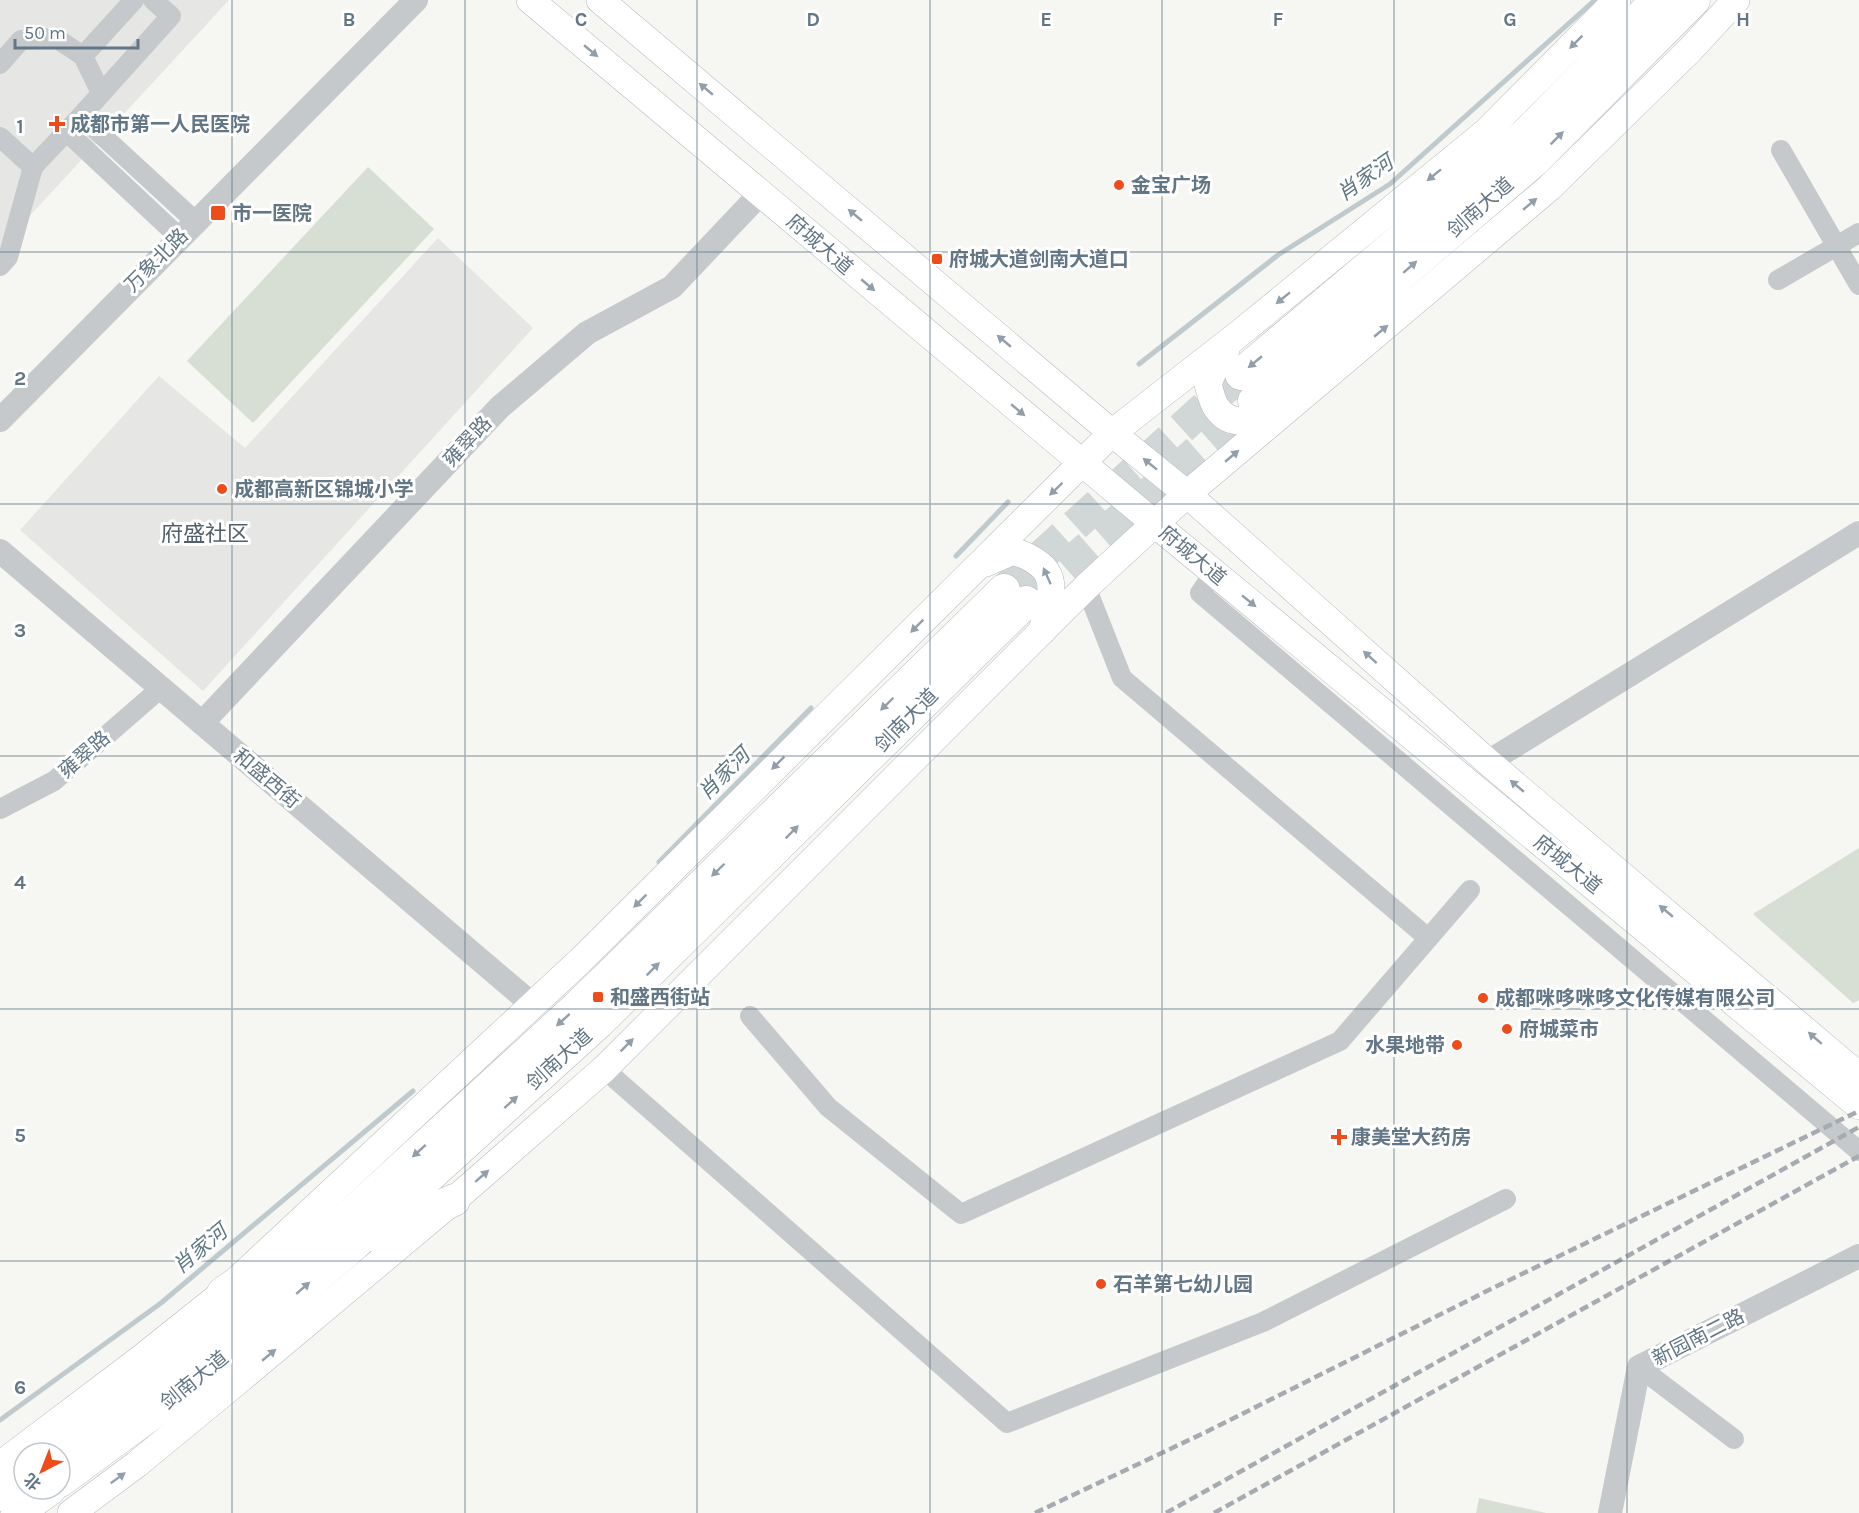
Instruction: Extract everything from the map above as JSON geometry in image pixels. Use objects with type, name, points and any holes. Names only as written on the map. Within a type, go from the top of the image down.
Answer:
[{"type":"highway","name":"剑南大道","points":[[1657,0],[1526,134],[1248,387],[1536,159],[1694,0]]},
{"type":"highway","name":"剑南大道","points":[[72,1442],[168,1372],[353,1212],[577,1007],[1015,596],[598,1023],[347,1251],[184,1390],[72,1472]]},
{"type":"highway","points":[[347,1251],[454,1200]]},
{"type":"highway","points":[[223,1293],[264,1264],[353,1212]]},
{"type":"highway","points":[[17,1513],[34,1501]]},
{"type":"main road","name":"府城大道","points":[[530,0],[1214,573],[1859,1106]]},
{"type":"main road","name":"府城大道","points":[[600,0],[1187,494],[1488,762],[1859,1076]]},
{"type":"main road","points":[[1689,51],[1711,0]]},
{"type":"main road","points":[[71,1513],[137,1464],[454,1200],[604,1069],[1154,523],[1549,188],[1689,51],[1736,0]]},
{"type":"main road","points":[[0,1465],[223,1293],[533,1005],[1113,433],[1240,333],[1486,132],[1617,1]]},
{"type":"main road","points":[[1240,333],[1217,362],[1208,384],[1216,407],[1230,419],[1244,423],[1298,402]]},
{"type":"main road","points":[[973,570],[1013,551],[1030,556],[1042,566],[1051,578],[1052,594],[1042,632]]},
{"type":"street","points":[[83,56],[134,0]]},
{"type":"street","points":[[0,266],[8,257],[33,167],[171,16],[153,0]]},
{"type":"street","name":"万象北路","points":[[0,420],[416,0]]},
{"type":"street","points":[[0,64],[21,40],[56,38],[83,56],[102,93]]},
{"type":"street","points":[[81,116],[187,229]]},
{"type":"street","points":[[66,132],[187,229]]},
{"type":"street","points":[[0,137],[33,167]]},
{"type":"street","points":[[1781,150],[1859,285]]},
{"type":"street","name":"雍翠路","points":[[202,723],[500,407],[587,333],[672,287],[760,193]]},
{"type":"street","points":[[1778,280],[1859,233]]},
{"type":"street","points":[[1488,762],[1859,533]]},
{"type":"street","name":"和盛西街","points":[[0,551],[533,1005]]},
{"type":"street","points":[[1214,573],[1200,594],[1859,1151]]},
{"type":"street","points":[[1086,588],[1122,678],[1428,938]]},
{"type":"street","name":"雍翠路","points":[[0,808],[54,781],[161,688]]},
{"type":"street","points":[[750,1016],[828,1107],[961,1214],[1340,1041],[1470,890]]},
{"type":"street","points":[[604,1069],[1007,1423],[1263,1322],[1506,1199]]},
{"type":"street","name":"新园南二路","points":[[1610,1513],[1639,1367],[1858,1256]]},
{"type":"street","points":[[1639,1367],[1734,1440]]},
{"type":"shaded area","name":"成都市第一人民医院","points":[[0,0],[229,0],[0,248]]},
{"type":"shaded area","points":[[368,167],[434,229],[253,423],[187,361]]},
{"type":"shaded area","name":"成都高新区锦城小学","points":[[438,238],[533,328],[203,691],[20,530],[159,376],[245,448]]},
{"type":"shaded area","points":[[1859,848],[1859,1000],[1853,1003],[1753,914]]},
{"type":"shaded area","points":[[1479,1498],[1546,1513],[1476,1513]]},
{"type":"waterway","name":"肖家河","points":[[1139,364],[1278,255],[1390,184],[1595,0]]},
{"type":"waterway","name":"肖家河","points":[[956,556],[1008,502]]},
{"type":"waterway","name":"肖家河","points":[[659,862],[811,708]]},
{"type":"waterway","name":"肖家河","points":[[0,1420],[161,1303],[413,1091]]},
{"type":"tunnel","points":[[1004,590],[1241,374]]},
{"type":"tunnel","points":[[1029,599],[1253,402]]},
{"type":"railway","points":[[1035,1513],[1206,1432],[1495,1287],[1859,1111]]},
{"type":"railway","points":[[1166,1513],[1859,1127]]},
{"type":"railway","points":[[1214,1513],[1859,1156]]},
{"type":"place","name":"成都市第一人民医院","points":[[57,124]]},
{"type":"place","name":"金宝广场","points":[[1119,185]]},
{"type":"place","name":"市一医院","points":[[218,213]]},
{"type":"place","name":"府城大道剑南大道口","points":[[937,259]]},
{"type":"place","name":"成都高新区锦城小学","points":[[222,489]]},
{"type":"place","name":"和盛西街站","points":[[598,997]]},
{"type":"place","name":"成都咪哆咪哆文化传媒有限公司","points":[[1483,998]]},
{"type":"place","name":"府城菜市","points":[[1507,1029]]},
{"type":"place","name":"水果地带","points":[[1457,1045]]},
{"type":"place","name":"康美堂大药房","points":[[1339,1137]]},
{"type":"place","name":"石羊第七幼儿园","points":[[1101,1284]]},
{"type":"district","name":"府盛社区","points":[[205,533]]}]
